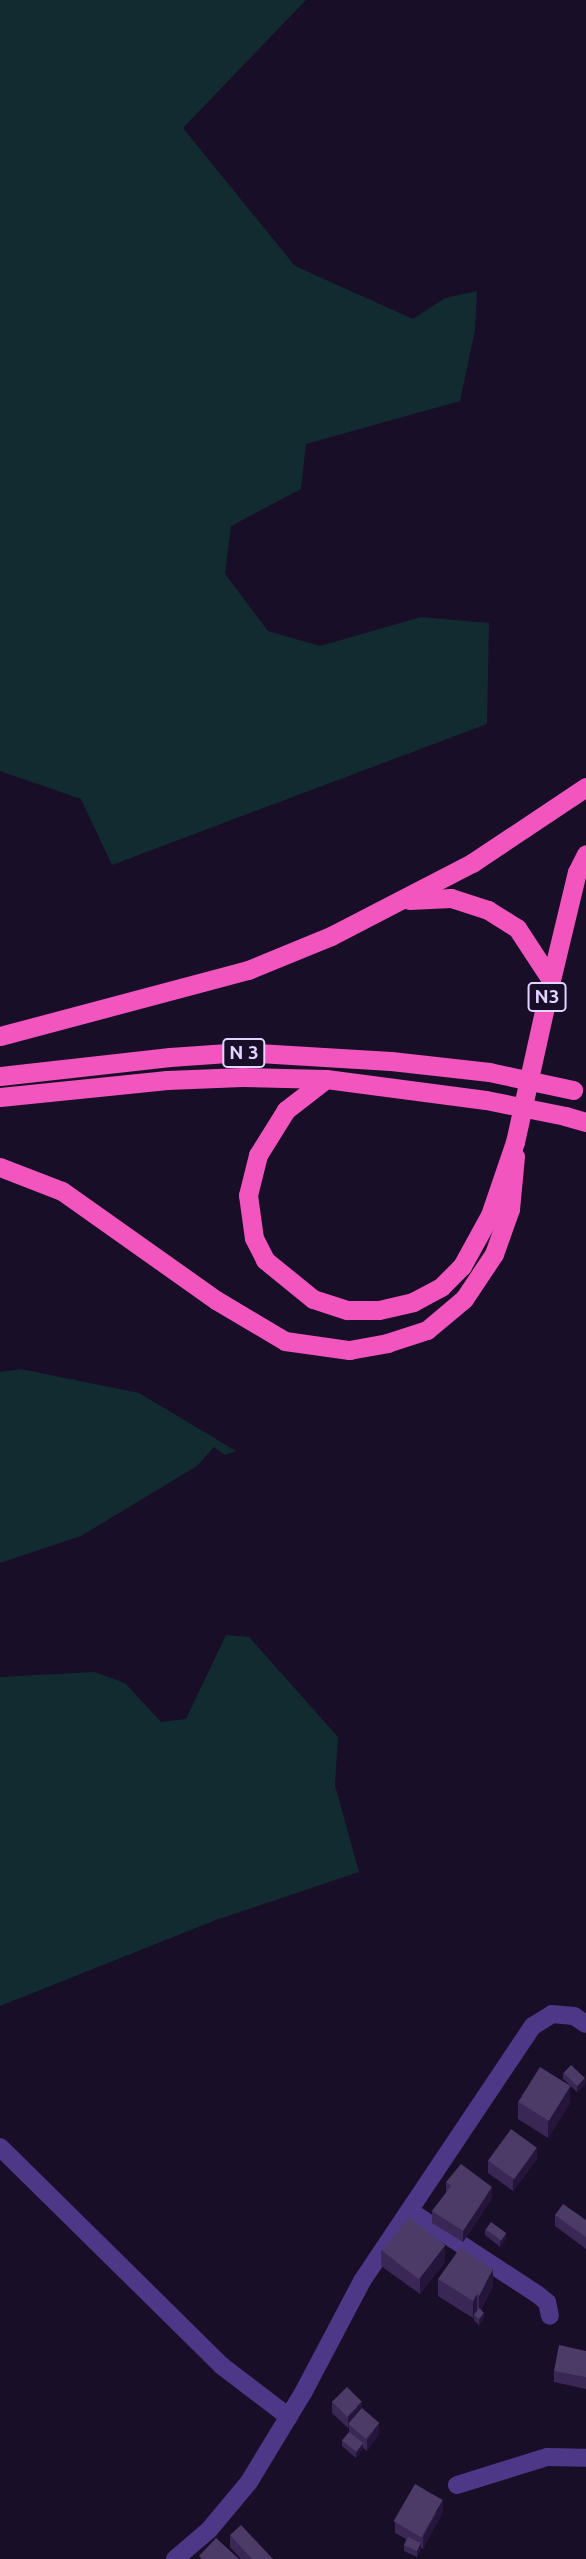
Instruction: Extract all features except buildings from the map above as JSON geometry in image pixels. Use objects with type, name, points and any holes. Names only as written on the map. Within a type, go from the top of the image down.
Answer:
[{"type":"highway","points":[[0,1036],[248,970],[331,936],[472,863],[586,787]]},
{"type":"highway","name":"N3","points":[[515,1142],[577,872],[586,854]]},
{"type":"highway","points":[[402,901],[451,898],[488,910],[517,928],[551,980]]},
{"type":"highway","name":"N 3","points":[[0,1076],[170,1057],[242,1052],[380,1060],[489,1072],[580,1092]]},
{"type":"highway","points":[[326,1079],[286,1110],[271,1130],[258,1155],[251,1177],[249,1216],[254,1238],[265,1260],[279,1274],[313,1298],[347,1310],[379,1310],[413,1302],[441,1287],[455,1273],[480,1237],[515,1142]]},
{"type":"highway","name":"N 3","points":[[0,1097],[167,1080],[326,1079],[486,1100],[586,1122]]},
{"type":"highway","points":[[0,1167],[62,1191],[216,1300],[285,1341],[349,1350],[387,1343],[427,1330],[464,1299],[494,1254],[510,1209],[515,1183],[515,1142]]},
{"type":"street","points":[[175,2559],[230,2507],[289,2417],[349,2303],[533,2026],[552,2014],[573,2016],[586,2024]]},
{"type":"street","points":[[0,2147],[222,2366],[289,2417]]},
{"type":"street","points":[[410,2211],[537,2294],[547,2302],[550,2316]]},
{"type":"street","points":[[457,2485],[547,2456],[586,2458]]},
{"type":"green space","points":[[0,0],[306,0],[183,128],[295,266],[413,319],[445,298],[477,291],[475,330],[460,401],[306,444],[301,489],[231,526],[225,574],[268,631],[320,646],[421,617],[489,623],[487,724],[112,865],[81,799],[0,771]]},
{"type":"green space","points":[[21,1369],[139,1393],[236,1451],[225,1455],[214,1447],[197,1466],[81,1536],[0,1563],[0,1372]]},
{"type":"green space","points":[[226,1635],[249,1637],[338,1737],[335,1785],[359,1872],[216,1920],[0,2006],[0,1677],[94,1672],[125,1683],[161,1722],[186,1719]]}]
